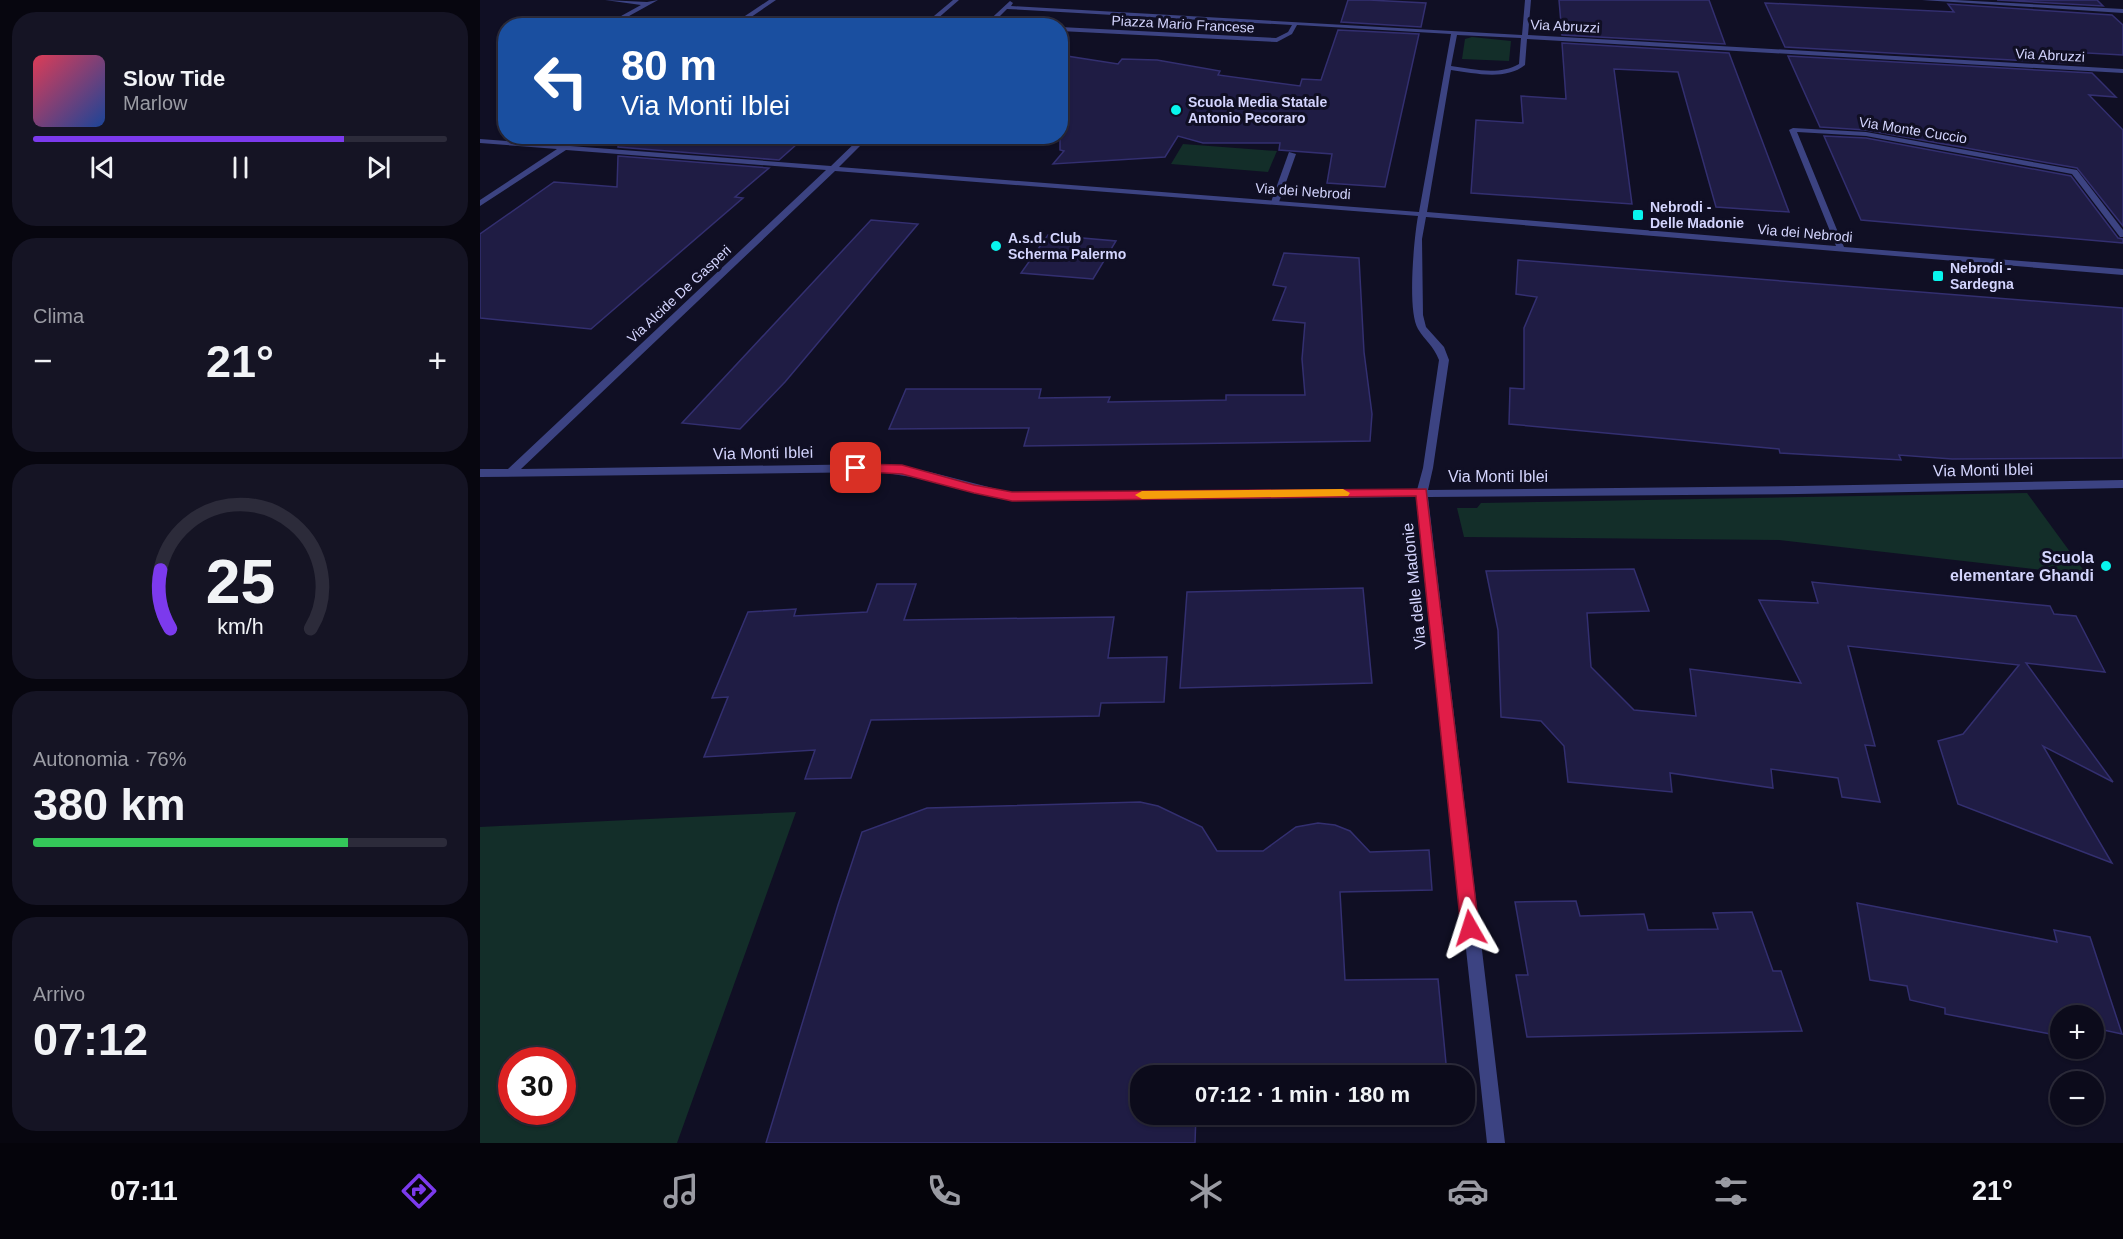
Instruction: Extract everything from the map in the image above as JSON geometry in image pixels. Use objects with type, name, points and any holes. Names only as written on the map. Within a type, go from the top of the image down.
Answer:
[{"type":"street","points":[[608,0],[648,4]]},
{"type":"street","points":[[621,18],[654,0]]},
{"type":"street","points":[[745,18],[773,0]]},
{"type":"street","points":[[935,18],[956,0]]},
{"type":"street","points":[[994,18],[1013,0]]},
{"type":"street","points":[[1448,68],[1500,72],[1517,69],[1522,65],[1528,0]]},
{"type":"street","points":[[1925,0],[2123,11]]},
{"type":"street","name":"Via Abruzzi","points":[[1005,8],[2123,71]]},
{"type":"street","name":"Piazza Mario Francese","points":[[1068,29],[1277,39],[1290,33],[1296,23]]},
{"type":"street","name":"Via delle Madonie","points":[[1455,32],[1418,239],[1418,315],[1422,328],[1439,347],[1444,360],[1428,468],[1422,492],[1496,1143]]},
{"type":"street","name":"Via Monte Cuccio","points":[[1841,249],[1793,130],[1866,134],[2074,172],[2123,236]]},
{"type":"street","name":"Via dei Nebrodi","points":[[480,141],[498,142]]},
{"type":"street","name":"Via dei Nebrodi","points":[[517,144],[1275,202],[2123,272]]},
{"type":"street","name":"Via Alcide De Gasperi","points":[[511,472],[858,144]]},
{"type":"street","points":[[480,204],[564,148]]},
{"type":"street","points":[[1275,202],[1292,154]]},
{"type":"street","name":"Via Monti Iblei","points":[[480,473],[880,468],[902,470],[974,489],[1012,496],[1798,490],[2123,484]]},
{"type":"green space","points":[[1472,37],[1511,41],[1509,61],[1462,59],[1465,39]]},
{"type":"green space","points":[[1183,144],[1277,151],[1268,172],[1171,164]]},
{"type":"green space","points":[[2027,493],[2087,575],[1779,540],[1464,537],[1457,508],[1477,508],[1481,503]]},
{"type":"green space","points":[[796,812],[677,1143],[480,1143],[480,827]]},
{"type":"building","points":[[1348,0],[1426,3],[1421,27],[1341,22]]},
{"type":"building","points":[[1559,0],[1709,0],[1725,44],[1562,35]]},
{"type":"building","points":[[1997,0],[2097,0],[2103,6]]},
{"type":"building","points":[[1765,3],[1954,12],[1948,4],[2112,15],[2123,25],[2123,55],[2070,52],[2083,64],[1785,47]]},
{"type":"building","points":[[1338,30],[1419,34],[1385,187],[1327,183],[1332,154],[1279,150],[1280,143],[1203,143],[1178,136],[1165,157],[1053,164],[1064,151],[1060,150],[1060,144],[1068,144],[1068,56],[1118,64],[1122,59],[1157,60],[1220,71],[1218,75],[1300,86],[1302,79],[1321,80]]},
{"type":"building","points":[[1562,43],[1729,53],[1789,212],[1716,207],[1678,72],[1614,69],[1632,204],[1471,193],[1476,120],[1523,123],[1521,96],[1566,99]]},
{"type":"building","points":[[1788,56],[2092,73],[2116,97],[2089,95],[2123,130],[2123,226],[2077,168],[1866,130],[1820,127]]},
{"type":"building","points":[[1824,136],[1866,138],[2071,176],[2118,238],[2123,239],[2123,243],[1861,220]]},
{"type":"building","points":[[618,144],[797,144],[779,160],[618,147]]},
{"type":"building","points":[[618,156],[769,168],[735,197],[743,198],[591,329],[480,318],[480,234],[554,182],[617,187]]},
{"type":"building","points":[[871,220],[918,224],[785,382],[740,429],[682,423]]},
{"type":"building","points":[[1048,235],[1116,241],[1093,279],[1021,273]]},
{"type":"building","points":[[1284,253],[1359,258],[1364,352],[1372,414],[1370,441],[1024,446],[1029,428],[889,429],[906,389],[1041,389],[1039,398],[1110,397],[1108,402],[1226,400],[1226,395],[1305,395],[1302,359],[1305,323],[1273,320],[1286,287],[1273,285]]},
{"type":"building","points":[[1518,260],[2123,308],[2123,458],[1952,459],[1899,455],[1901,460],[1780,453],[1779,449],[1509,424],[1510,388],[1524,389],[1524,328],[1537,297],[1516,294]]},
{"type":"building","points":[[1634,569],[1649,611],[1587,613],[1591,667],[1634,710],[1696,716],[1690,669],[1801,683],[1759,600],[1818,603],[1812,582],[2050,606],[2054,614],[2076,616],[2105,672],[2026,663],[2113,782],[2043,746],[2112,863],[1958,804],[1938,741],[1963,734],[2019,665],[1848,646],[1875,746],[1865,745],[1880,802],[1842,797],[1838,778],[1771,769],[1773,788],[1670,773],[1672,792],[1568,782],[1564,746],[1541,721],[1501,717],[1498,630],[1486,571]]},
{"type":"building","points":[[877,584],[916,584],[904,620],[1114,617],[1108,658],[1167,657],[1164,702],[1101,703],[1099,716],[871,720],[851,778],[805,779],[815,750],[704,757],[728,697],[712,698],[748,612],[796,609],[794,616],[867,612]]},
{"type":"building","points":[[1363,588],[1372,683],[1180,688],[1187,592]]},
{"type":"building","points":[[1140,802],[1158,806],[1202,827],[1217,851],[1263,851],[1296,827],[1318,823],[1335,825],[1350,831],[1370,852],[1429,850],[1432,890],[1340,892],[1345,980],[1438,979],[1446,1065],[1130,1065],[1130,1125],[1196,1125],[1195,1143],[766,1143],[862,832],[927,808]]},
{"type":"building","points":[[1576,901],[1580,916],[1644,914],[1648,930],[1718,929],[1713,913],[1752,912],[1773,971],[1781,971],[1802,1031],[1527,1037],[1516,975],[1528,975],[1515,902]]},
{"type":"building","points":[[1857,903],[2057,942],[2054,930],[2090,937],[2122,1034],[2104,1030],[2104,1005],[2050,1005],[2050,1034],[1945,1014],[1945,1008],[1910,1000],[1907,986],[1870,980]]},
{"type":"slow traffic","points":[[1142,495],[1343,493]]},
{"type":"place","name":"Scuola Media Statale Antonio Pecoraro","points":[[1176,110]]},
{"type":"place","name":"Nebrodi - Delle Madonie","points":[[1638,215]]},
{"type":"place","name":"A.s.d. Club Scherma Palermo","points":[[996,246]]},
{"type":"place","name":"Nebrodi - Sardegna","points":[[1938,276]]},
{"type":"place","name":"Scuola elementare Ghandi","points":[[2106,566]]},
{"type":"route","points":[[856,468],[902,470],[974,489],[1012,496],[1422,492],[1470,928]]}]
